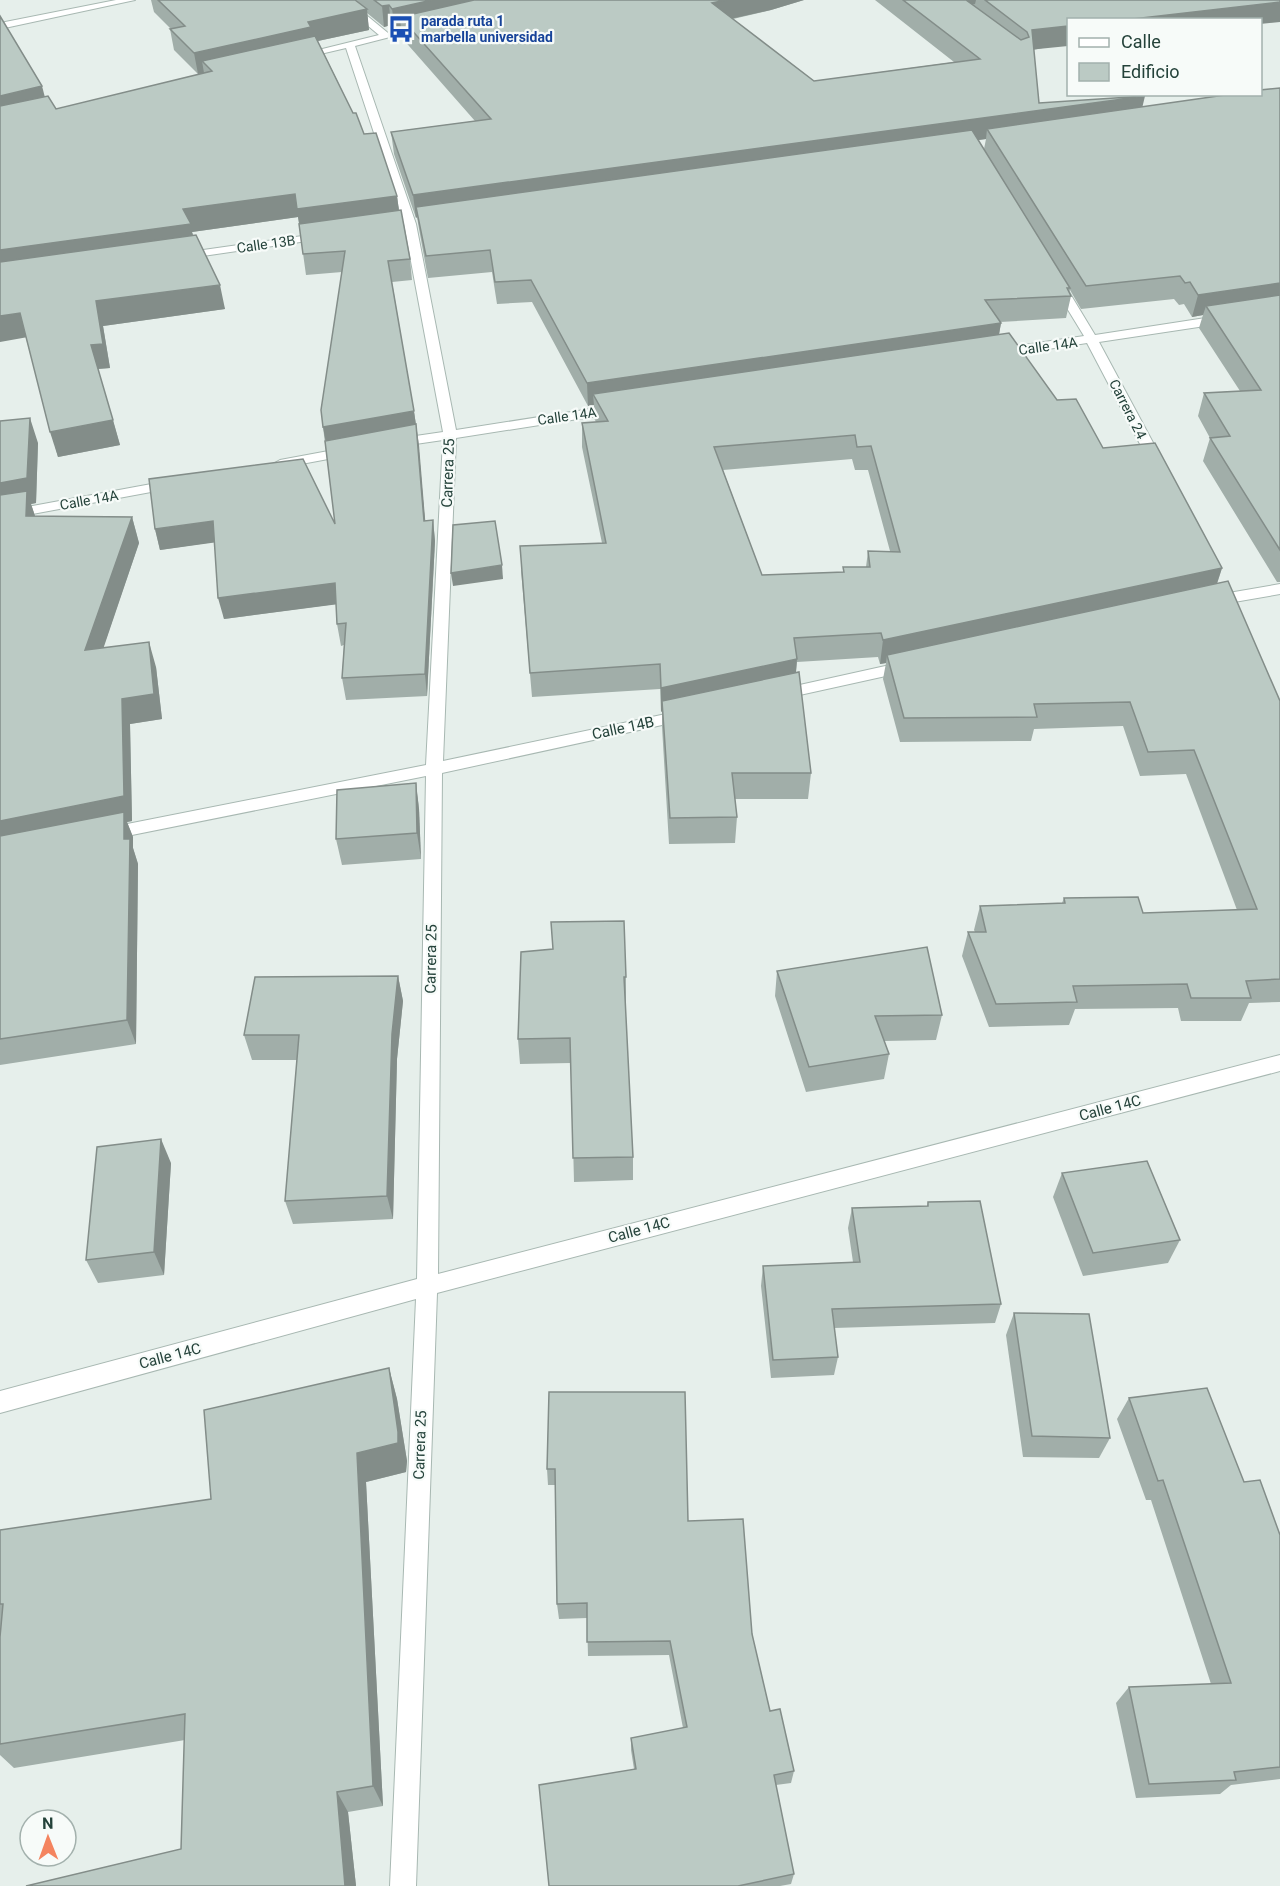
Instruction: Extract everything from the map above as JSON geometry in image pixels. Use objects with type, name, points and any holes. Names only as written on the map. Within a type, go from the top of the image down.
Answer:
[{"type":"street","points":[[0,26],[130,0]]},
{"type":"street","points":[[342,0],[386,36]]},
{"type":"street","points":[[292,58],[432,26]]},
{"type":"street","name":"Carrera 25","points":[[350,45],[410,224],[450,433],[434,769],[427,1286],[403,1886]]},
{"type":"street","name":"Calle 13B","points":[[176,257],[339,234]]},
{"type":"street","name":"Carrera 24","points":[[1048,268],[1092,339],[1162,474]]},
{"type":"street","name":"Calle 14A","points":[[987,355],[1233,318]]},
{"type":"street","name":"Calle 14A","points":[[265,467],[450,433],[625,408]]},
{"type":"street","name":"Calle 14A","points":[[0,516],[184,482]]},
{"type":"street","points":[[1191,605],[1280,589]]},
{"type":"street","points":[[760,698],[923,663]]},
{"type":"street","name":"Calle 14B","points":[[94,837],[434,769],[702,711]]},
{"type":"street","name":"Calle 14C","points":[[0,1402],[427,1286],[1280,1063]]},
{"type":"building","points":[[158,0],[355,0],[367,9],[308,22],[311,27],[194,53],[170,29],[185,26]]},
{"type":"building","points":[[374,0],[432,0],[392,9],[389,5],[382,6]]},
{"type":"building","points":[[474,0],[726,0],[712,3],[814,81],[980,59],[903,0],[966,0],[1021,40],[1029,37],[1027,32],[985,0],[1280,0],[1280,2],[1141,18],[1067,18],[1067,26],[1032,30],[1039,103],[1145,96],[413,195],[391,132],[491,119],[400,17]]},
{"type":"building","points":[[0,16],[42,86],[0,96]]},
{"type":"building","points":[[315,36],[353,113],[356,113],[364,134],[376,133],[397,196],[297,209],[295,194],[183,209],[191,224],[0,250],[0,106],[48,96],[56,109],[212,71],[202,61]]},
{"type":"building","points":[[1280,88],[1280,283],[1198,295],[1190,282],[1185,283],[1180,276],[1086,286],[987,129],[1218,96],[1262,96],[1262,90]]},
{"type":"building","points":[[972,130],[1070,288],[1067,288],[1071,296],[985,300],[1001,323],[587,383],[531,280],[495,282],[490,250],[426,256],[416,207]]},
{"type":"building","points":[[401,210],[410,259],[388,261],[414,411],[323,427],[321,410],[345,251],[303,254],[299,224]]},
{"type":"building","points":[[196,235],[220,285],[96,301],[103,344],[91,345],[113,420],[50,432],[20,313],[0,316],[0,262]]},
{"type":"building","points":[[1280,295],[1280,550],[1210,438],[1230,436],[1204,393],[1261,390],[1206,306]]},
{"type":"building","points":[[1009,333],[1057,400],[1076,399],[1103,448],[1155,443],[1222,568],[883,640],[881,633],[794,638],[797,659],[661,688],[660,664],[530,673],[520,546],[606,543],[582,423],[608,421],[593,394]],"holes":[[[855,435],[857,447],[871,446],[900,552],[868,551],[870,567],[843,567],[844,572],[762,575],[714,447]]]},
{"type":"building","points":[[30,418],[27,478],[0,483],[0,421]]},
{"type":"building","points":[[416,424],[424,521],[433,520],[425,674],[342,678],[346,623],[337,624],[335,583],[218,598],[213,521],[155,529],[149,479],[303,459],[335,524],[325,441]]},
{"type":"building","points":[[27,491],[26,516],[132,517],[85,650],[149,642],[154,694],[122,699],[124,796],[0,821],[0,495]]},
{"type":"building","points":[[495,521],[502,565],[451,573],[453,525]]},
{"type":"building","points":[[1228,581],[1280,701],[1280,979],[1246,981],[1251,998],[1191,998],[1187,984],[1073,986],[1077,1002],[996,1004],[968,932],[986,932],[980,906],[1065,903],[1064,898],[1138,897],[1143,913],[1257,909],[1194,750],[1148,752],[1130,702],[1034,704],[1037,717],[904,718],[887,655]]},
{"type":"building","points":[[799,672],[811,773],[732,773],[737,817],[670,818],[662,701]]},
{"type":"building","points":[[416,783],[417,833],[336,839],[337,790]]},
{"type":"building","points":[[124,812],[124,839],[130,839],[127,1020],[0,1039],[0,836]]},
{"type":"building","points":[[624,921],[626,977],[624,977],[633,1157],[573,1158],[570,1038],[518,1039],[521,952],[553,949],[551,922]]},
{"type":"building","points":[[927,947],[942,1015],[875,1016],[889,1054],[809,1067],[777,971]]},
{"type":"building","points":[[398,976],[392,1034],[387,1196],[285,1201],[299,1035],[244,1035],[255,977]]},
{"type":"building","points":[[161,1139],[154,1252],[86,1260],[97,1147]]},
{"type":"building","points":[[1147,1161],[1180,1240],[1093,1253],[1062,1173]]},
{"type":"building","points":[[980,1201],[1001,1304],[832,1309],[838,1357],[773,1360],[763,1266],[860,1262],[852,1208],[928,1206],[928,1202]]},
{"type":"building","points":[[1014,1313],[1089,1314],[1110,1438],[1032,1436]]},
{"type":"building","points":[[389,1368],[398,1443],[357,1453],[373,1786],[337,1792],[345,1886],[26,1886],[181,1849],[185,1714],[0,1744],[0,1637],[3,1604],[0,1604],[0,1530],[211,1499],[204,1410]]},
{"type":"building","points":[[1207,1388],[1244,1482],[1260,1480],[1280,1535],[1280,1767],[1234,1772],[1236,1780],[1149,1784],[1129,1687],[1231,1683],[1163,1480],[1158,1481],[1129,1398]]},
{"type":"building","points":[[549,1392],[685,1392],[688,1521],[743,1519],[752,1634],[770,1711],[780,1709],[794,1771],[774,1775],[794,1874],[738,1886],[549,1886],[539,1785],[636,1769],[631,1738],[687,1727],[670,1641],[587,1642],[587,1603],[557,1604],[555,1469],[547,1469]]},
{"type":"place","name":"parada ruta 1 marbella universidad","points":[[401,29]]}]
